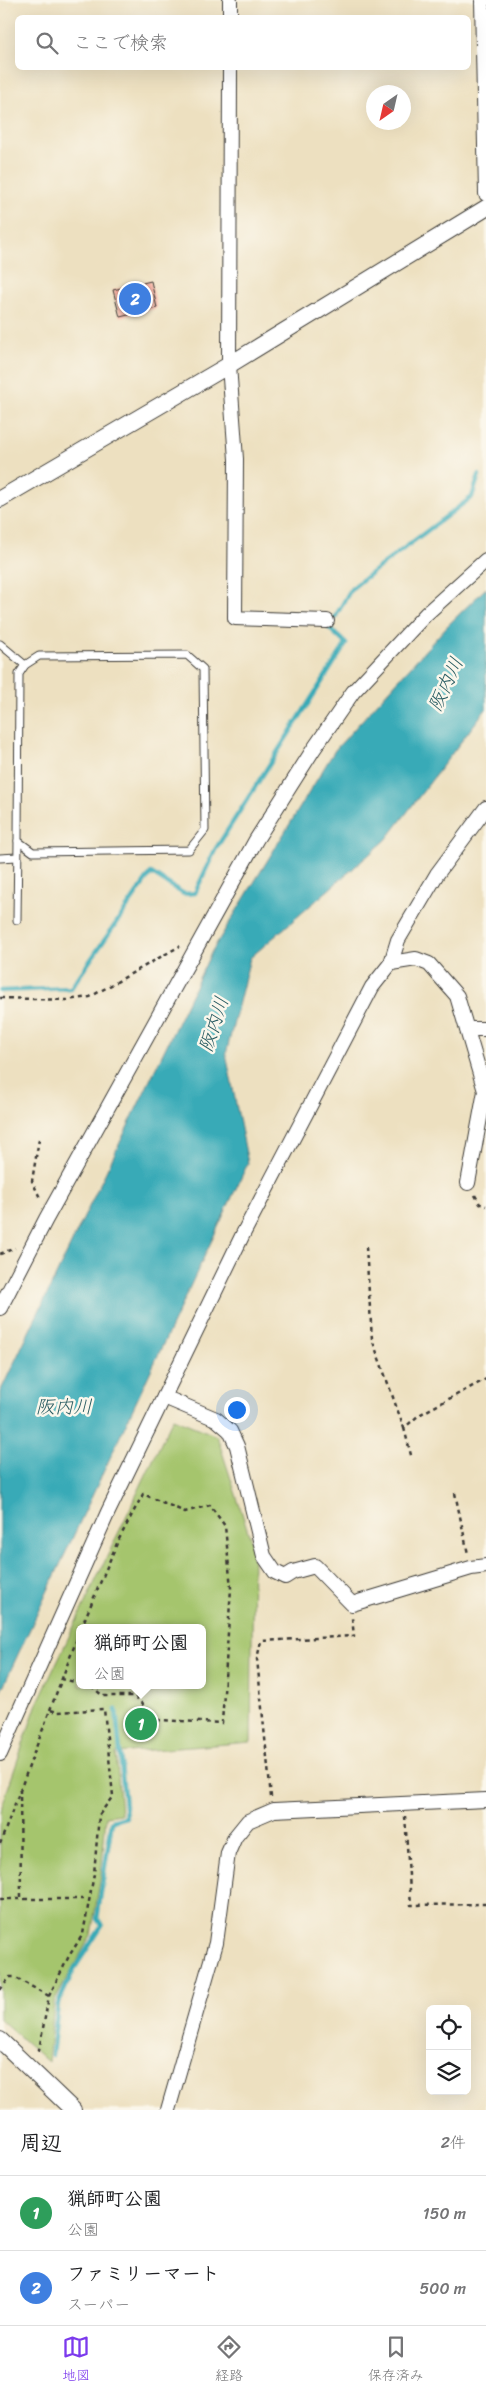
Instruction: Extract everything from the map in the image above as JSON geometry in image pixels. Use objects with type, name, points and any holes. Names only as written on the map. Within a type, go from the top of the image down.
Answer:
[{"type":"street","points":[[230,0],[230,15]]},
{"type":"street","points":[[482,0],[486,194]]},
{"type":"street","points":[[230,70],[230,365],[236,459],[235,618],[327,621]]},
{"type":"street","points":[[0,499],[230,365],[486,208]]},
{"type":"street","points":[[0,1308],[46,1219],[256,840],[313,750],[354,692],[426,614],[486,560]]},
{"type":"street","points":[[0,1754],[108,1512],[243,1234],[372,987],[391,963],[398,940],[437,874],[486,808]]},
{"type":"street","points":[[391,963],[416,959],[429,964],[457,996],[485,1091],[468,1183]]},
{"type":"street","points":[[467,1028],[486,1029]]},
{"type":"street","points":[[164,1397],[216,1419],[230,1431],[237,1446],[264,1556],[274,1572],[286,1577],[293,1572],[314,1566],[352,1604],[472,1568],[486,1566]]},
{"type":"street","points":[[168,2110],[216,1943],[228,1853],[235,1837],[248,1821],[274,1810],[486,1800]]},
{"type":"street","points":[[0,2040],[73,2110]]},
{"type":"lane","points":[[0,644],[25,665]]},
{"type":"lane","points":[[17,920],[19,674],[25,665],[40,656],[187,655],[202,669],[205,830],[189,850],[33,852],[18,841]]},
{"type":"lane","points":[[0,858],[17,857]]},
{"type":"path","points":[[0,998],[67,1000],[90,997],[187,942],[201,941]]},
{"type":"path","points":[[39,1139],[32,1181],[46,1219]]},
{"type":"path","points":[[0,1254],[18,1246]]},
{"type":"path","points":[[366,1247],[372,1339],[404,1428],[412,1459]]},
{"type":"path","points":[[404,1428],[419,1415],[486,1379]]},
{"type":"path","points":[[455,1493],[472,1568]]},
{"type":"path","points":[[82,1624],[118,1541],[143,1494],[185,1512],[210,1505],[225,1526],[231,1588],[222,1723],[157,1720],[135,1696],[103,1696],[95,1689]]},
{"type":"path","points":[[274,1810],[271,1801],[257,1659],[261,1641],[354,1636],[352,1604]]},
{"type":"path","points":[[0,1844],[20,1785],[76,1640]]},
{"type":"path","points":[[61,1679],[76,1682]]},
{"type":"path","points":[[35,2074],[49,1996],[68,1956],[83,1934],[94,1874],[99,1815],[113,1796],[106,1712],[104,1709],[58,1712],[50,1710]]},
{"type":"path","points":[[20,1785],[21,1899]]},
{"type":"path","points":[[406,1805],[404,1814],[411,1905],[486,1904]]},
{"type":"path","points":[[0,1899],[88,1899]]},
{"type":"path","points":[[0,1990],[10,1977],[14,1977],[49,1996]]},
{"type":"green space","points":[[173,1418],[217,1436],[253,1547],[251,1742],[116,1753],[121,1814],[106,1816],[101,1875],[91,1935],[54,2002],[48,2062],[0,2019],[0,1812],[36,1706]]},
{"type":"water","name":"阪内川","points":[[486,588],[486,709],[386,840],[250,958],[226,1054],[248,1163],[0,1693],[0,1392],[212,951],[335,750],[448,625]]},
{"type":"building","points":[[151,281],[157,308],[120,317],[113,290]]},
{"type":"waterway","points":[[0,991],[71,988],[151,873],[184,894],[195,893],[215,850],[346,644],[329,628],[351,589],[472,497],[479,475]]},
{"type":"waterway","points":[[52,2055],[58,2004],[74,1969],[102,1926],[97,1919],[112,1821],[126,1817],[116,1709]]},
{"type":"place","name":"ファミリーマート","points":[[135,299]]},
{"type":"place","name":"猟師町公園","points":[[141,1724]]}]
